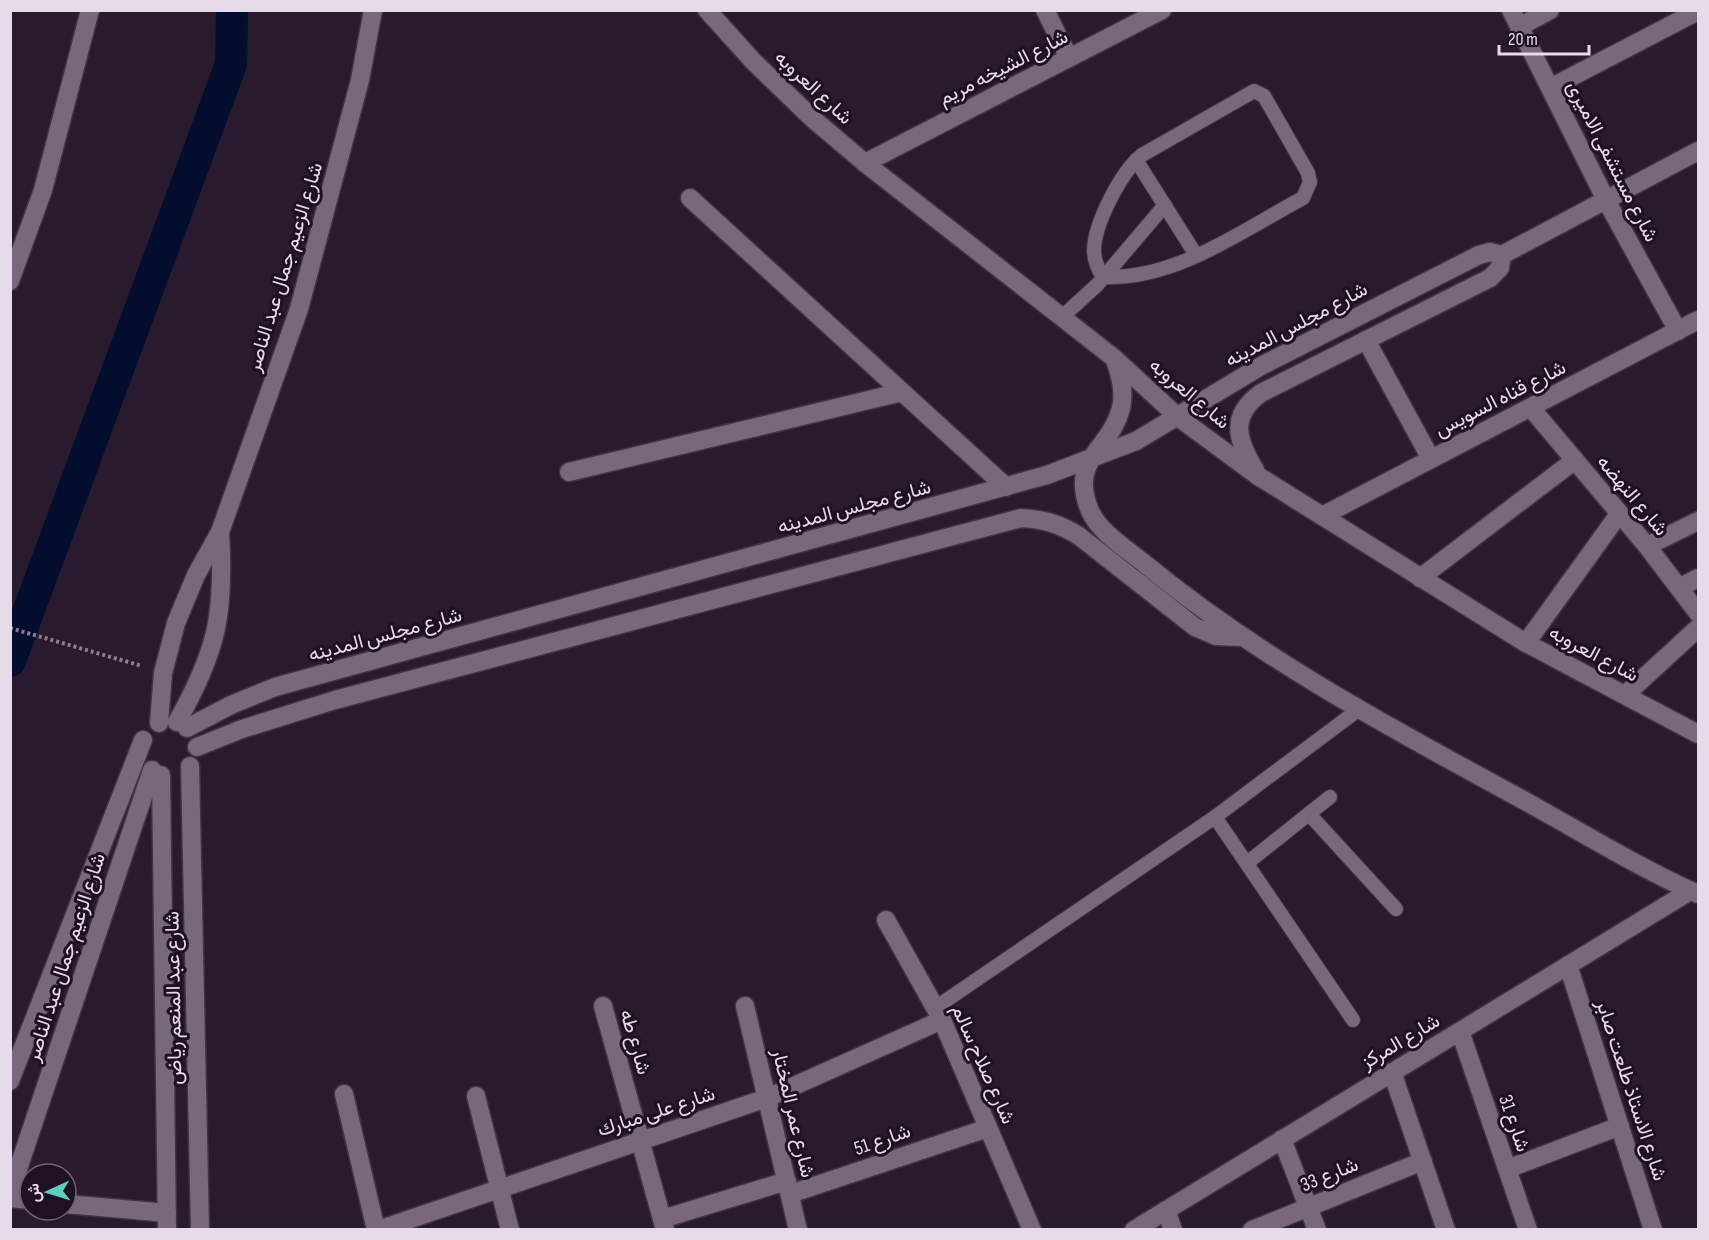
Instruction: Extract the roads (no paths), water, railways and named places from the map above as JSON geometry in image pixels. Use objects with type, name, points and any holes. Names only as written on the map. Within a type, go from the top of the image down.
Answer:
[{"type":"street","points":[[10,281],[43,190],[90,10]]},
{"type":"street","name":"شارع الزعيم جمال عبد الناصر","points":[[159,723],[163,673],[176,623],[196,575],[220,532],[299,309],[360,80],[373,10]]},
{"type":"street","name":"شارع العروبه","points":[[707,10],[753,61],[813,119],[865,163],[1114,358],[1178,417],[1258,476],[1526,643],[1698,734]]},
{"type":"street","points":[[1045,10],[1069,58]]},
{"type":"street","points":[[1515,19],[1550,10]]},
{"type":"street","points":[[1550,88],[1698,10]]},
{"type":"street","name":"شارع الشيخه مريم","points":[[865,163],[1152,13]]},
{"type":"street","name":"شارع مستشفى الاميرى","points":[[1515,19],[1606,200],[1678,331]]},
{"type":"street","name":"شارع مجلس المدينه","points":[[182,725],[275,687],[1006,487],[1091,459],[1136,441],[1261,366],[1479,255],[1490,252],[1502,255],[1698,151]]},
{"type":"street","points":[[690,198],[1006,487]]},
{"type":"street","points":[[1258,476],[1244,451],[1239,435],[1240,418],[1247,403],[1261,393],[1490,278],[1500,268],[1502,255]]},
{"type":"street","name":"شارع قناه السويس","points":[[1322,516],[1698,320]]},
{"type":"street","points":[[1366,340],[1431,459]]},
{"type":"street","points":[[1114,358],[1122,383],[1121,409],[1110,432],[1084,471],[1084,492],[1091,512],[1103,530],[1168,583],[1243,637],[1358,710],[1694,892]]},
{"type":"street","points":[[569,472],[902,392]]},
{"type":"street","name":"شارع النهضه","points":[[1531,408],[1647,546],[1698,613]]},
{"type":"street","points":[[1420,578],[1575,460]]},
{"type":"street","points":[[1526,643],[1619,514]]},
{"type":"street","points":[[197,747],[182,725],[159,723],[149,730],[143,740],[142,751],[157,772],[172,776],[190,766],[197,747],[270,720],[335,700],[1002,521],[1021,518],[1051,522],[1079,536],[1195,627],[1216,636],[1243,637]]},
{"type":"street","points":[[1647,546],[1698,521]]},
{"type":"street","name":"شارع الزعيم جمال عبد الناصر","points":[[182,725],[202,679],[217,632],[224,582],[220,532]]},
{"type":"street","points":[[1679,588],[1698,578]]},
{"type":"street","points":[[1625,695],[1698,628]]},
{"type":"street","name":"شارع الزعيم جمال عبد الناصر","points":[[10,1081],[143,740]]},
{"type":"street","name":"شارع عبد المنعم رياض","points":[[190,766],[200,1230]]},
{"type":"street","name":"شارع الزعيم جمال عبد الناصر","points":[[10,1193],[157,772]]},
{"type":"street","name":"شارع عبد المنعم رياض","points":[[157,772],[167,1221]]},
{"type":"street","name":"شارع المركز","points":[[1134,1230],[1568,965],[1694,892]]},
{"type":"street","name":"شارع صلاح سالم","points":[[886,920],[938,1014],[1032,1230]]},
{"type":"street","name":"شارع الاستاذ طلعت صابر","points":[[1568,965],[1653,1230]]},
{"type":"street","name":"شارع طه","points":[[603,1006],[664,1224]]},
{"type":"street","name":"شارع عمر المختار","points":[[745,1006],[798,1230]]},
{"type":"street","name":"شارع على مبارك","points":[[377,1230],[767,1098],[938,1014]]},
{"type":"street","name":"شارع 31","points":[[1460,1031],[1528,1230]]},
{"type":"street","points":[[1392,1072],[1446,1230]]},
{"type":"street","points":[[344,1094],[377,1230]]},
{"type":"street","points":[[476,1096],[510,1230]]},
{"type":"street","points":[[1507,1170],[1620,1126]]},
{"type":"street","name":"شارع 51","points":[[664,1224],[988,1128]]},
{"type":"street","points":[[1282,1139],[1317,1230]]},
{"type":"street","name":"شارع 33","points":[[1252,1230],[1423,1161]]},
{"type":"street","points":[[78,1206],[167,1221]]},
{"type":"street","points":[[1166,1210],[1173,1230]]},
{"type":"lane","points":[[1254,91],[1264,96],[1308,173],[1308,191],[1303,198],[1196,255],[1162,270],[1118,278],[1103,277],[1096,266],[1094,252],[1096,237],[1101,220],[1136,160],[1248,92],[1254,91]]},
{"type":"lane","points":[[1136,160],[1196,255]]},
{"type":"lane","points":[[1062,317],[1103,277],[1165,205]]},
{"type":"lane","points":[[938,1014],[1215,817],[1358,710]]},
{"type":"lane","points":[[1247,863],[1330,797]]},
{"type":"lane","points":[[1309,814],[1395,909]]},
{"type":"lane","points":[[1215,817],[1353,1020]]},
{"type":"waterway","points":[[10,661],[231,64],[232,10]]}]
